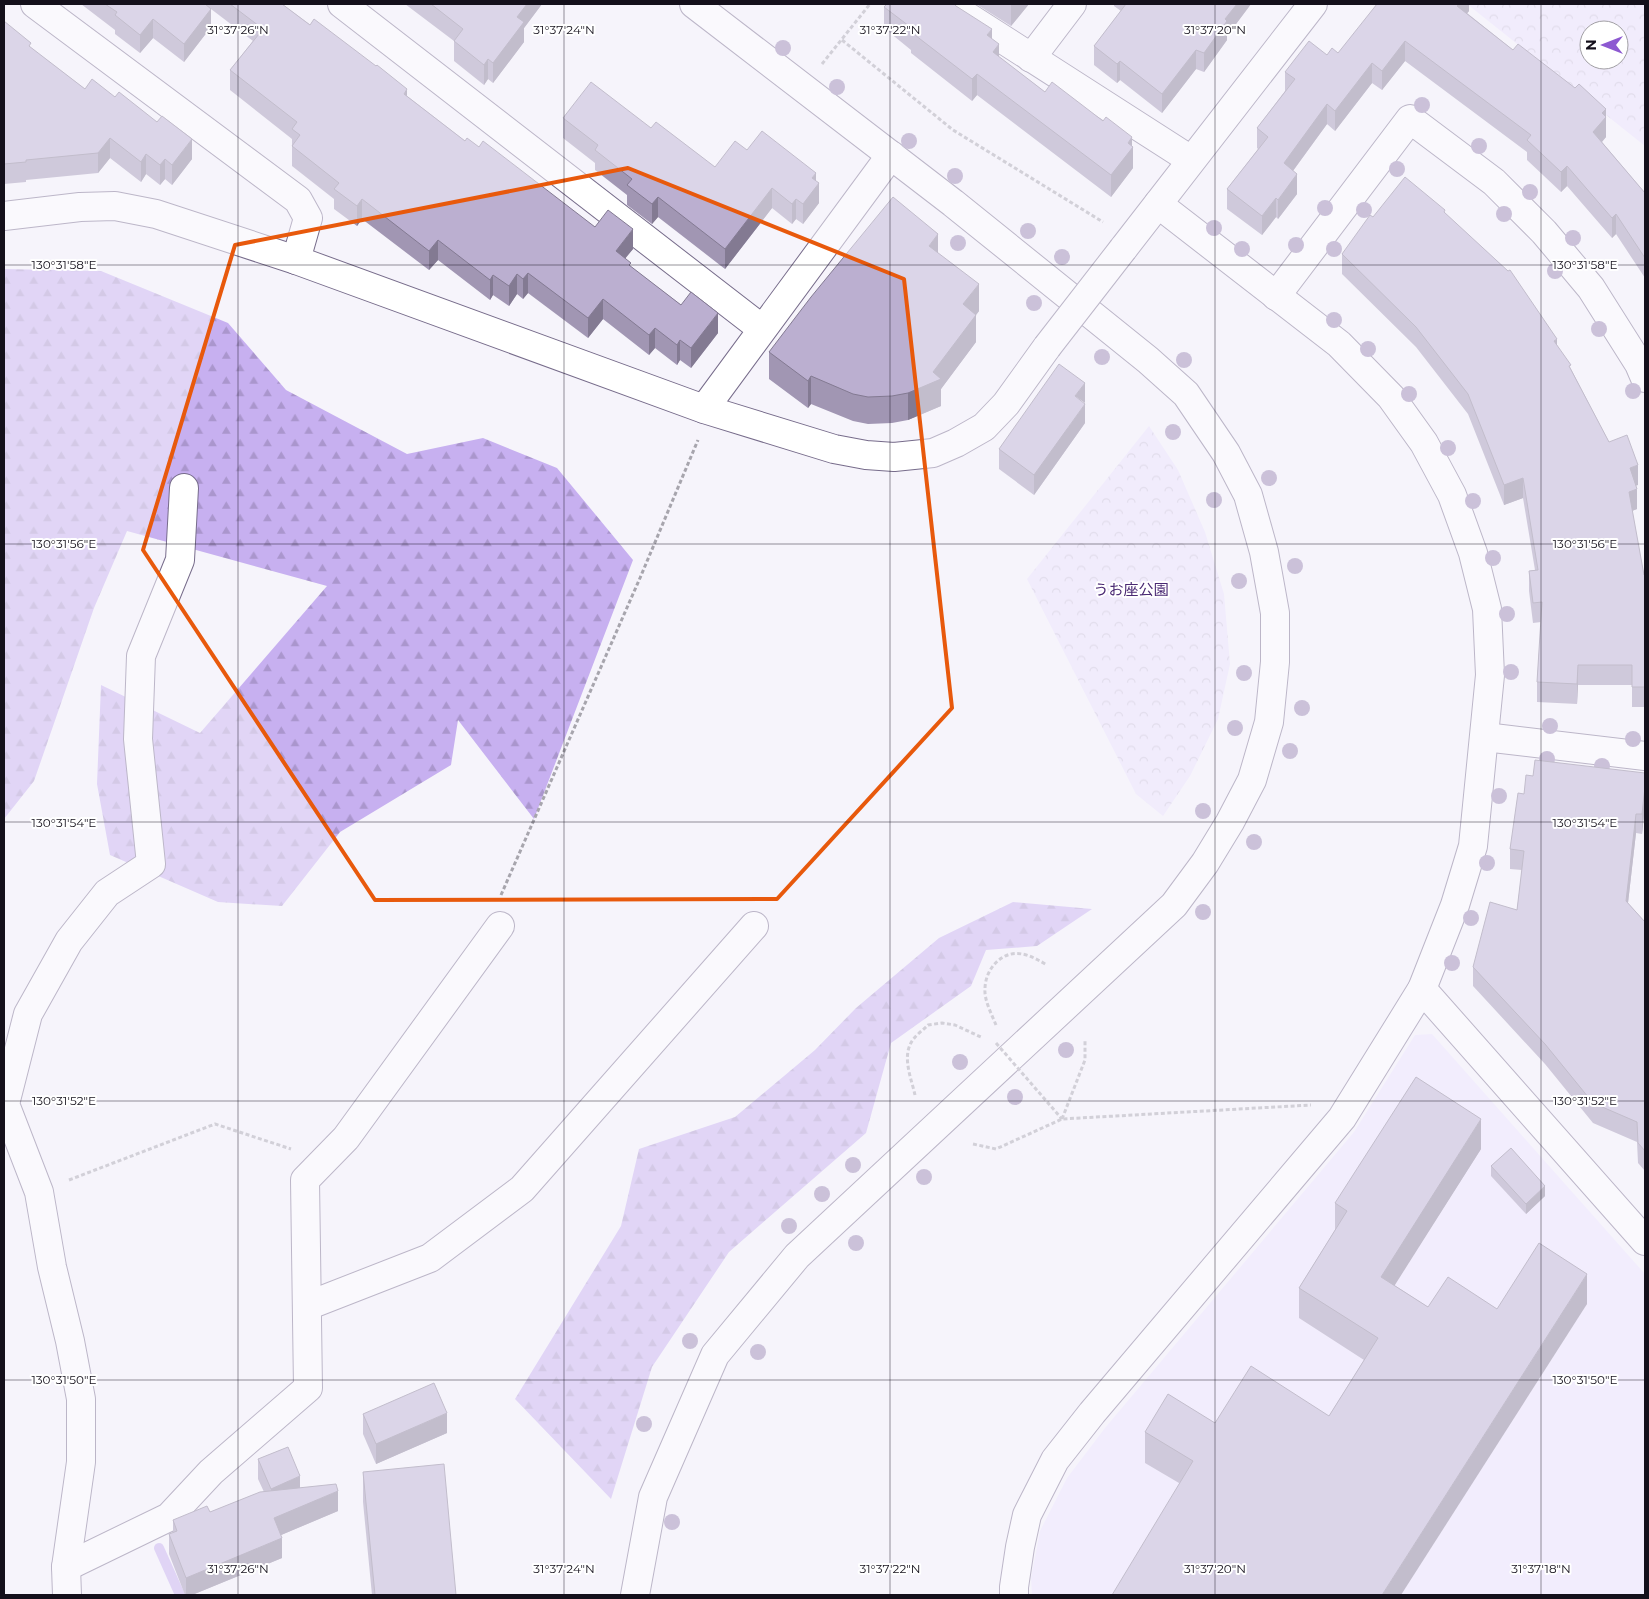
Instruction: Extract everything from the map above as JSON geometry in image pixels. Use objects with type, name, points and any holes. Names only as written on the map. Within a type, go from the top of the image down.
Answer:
[{"type":"street","points":[[35,4],[298,200],[308,218],[296,260]]},
{"type":"street","points":[[342,4],[762,329]]},
{"type":"street","points":[[635,1595],[653,1497],[715,1355],[797,1256],[1174,905],[1206,863],[1252,780],[1269,722],[1275,662],[1275,613],[1264,552],[1248,495],[1226,452],[1186,394],[1067,293],[694,4]]},
{"type":"street","points":[[1031,58],[1072,4]]},
{"type":"street","points":[[4,216],[80,207],[115,206],[156,214],[296,260],[703,420],[866,455],[894,457],[933,452],[984,427],[1006,404],[1047,347],[1313,4]]},
{"type":"street","points":[[965,15],[1191,160]]},
{"type":"street","points":[[1276,296],[1410,119],[1494,182],[1544,232],[1591,288],[1639,364],[1645,378]]},
{"type":"street","points":[[703,420],[762,329],[891,155]]},
{"type":"street","points":[[1014,1595],[1020,1547],[1027,1515],[1056,1460],[1092,1414],[1342,1118],[1422,989],[1455,905],[1473,846],[1485,737],[1490,675],[1487,608],[1473,553],[1452,495],[1424,443],[1391,397],[1338,344],[1158,204]]},
{"type":"street","points":[[67,1595],[66,1567],[81,1462],[81,1399],[38,1192],[5,1104],[28,1014],[69,941],[107,893],[151,864],[138,739],[141,656],[180,560],[184,488]]},
{"type":"street","points":[[1485,737],[1645,756]]},
{"type":"street","points":[[66,1567],[169,1517],[211,1472],[308,1388],[305,1180],[346,1138],[500,926]]},
{"type":"street","points":[[307,1306],[430,1258],[522,1189],[754,926]]},
{"type":"street","points":[[1422,989],[1645,1241]]},
{"type":"path","points":[[822,64],[870,4]]},
{"type":"path","points":[[842,40],[953,130],[1107,224]]},
{"type":"path","points":[[500,926],[500,897],[640,578],[703,420]]},
{"type":"path","points":[[997,1026],[984,990],[988,975],[998,960],[1008,954],[1023,954],[1047,965]]},
{"type":"path","points":[[915,1096],[908,1064],[908,1050],[910,1044],[928,1025],[942,1023],[955,1025],[987,1040]]},
{"type":"path","points":[[996,1034],[996,1043],[1062,1119]]},
{"type":"path","points":[[1062,1119],[1085,1060],[1085,1041]]},
{"type":"path","points":[[973,1144],[996,1149],[1062,1119],[1351,1102]]},
{"type":"path","points":[[38,1192],[215,1124],[325,1160]]},
{"type":"highlighted area","points":[[628,168],[904,279],[952,708],[777,899],[375,900],[143,550],[235,245]]},
{"type":"shaded area","points":[[1432,1034],[1645,1274],[1645,1595],[1032,1595],[1031,1578],[1040,1531],[1067,1478],[1105,1428],[1354,1132],[1415,1035]]},
{"type":"green space","points":[[1467,4],[1645,4],[1645,146]]},
{"type":"green space","points":[[4,269],[101,271],[228,323],[286,390],[407,454],[483,438],[557,468],[633,560],[534,819],[458,720],[451,765],[340,832],[282,906],[218,902],[110,855],[97,784],[101,685],[200,733],[327,586],[127,531],[94,608],[34,781],[4,819]]},
{"type":"green space","name":"うお座公園","points":[[1149,426],[1178,470],[1205,532],[1224,594],[1230,664],[1218,719],[1190,776],[1163,816],[1136,794],[1027,579]]},
{"type":"green space","points":[[1013,902],[1092,909],[1037,946],[986,950],[971,986],[891,1043],[866,1133],[729,1252],[652,1367],[611,1499],[515,1399],[621,1226],[639,1149],[735,1117],[815,1050],[856,1008],[939,938]]},
{"type":"building","points":[[105,4],[205,4],[211,9],[184,44],[153,19],[140,35],[115,15],[117,12]]},
{"type":"building","points":[[230,4],[282,4],[310,25],[314,19],[407,89],[404,94],[465,141],[467,138],[479,147],[483,141],[595,227],[608,210],[633,229],[616,251],[631,263],[629,265],[681,305],[691,292],[718,313],[691,348],[680,340],[677,345],[655,328],[649,335],[603,299],[588,318],[528,273],[523,279],[517,274],[509,286],[493,275],[490,280],[438,240],[429,251],[362,199],[357,206],[334,189],[339,183],[292,146],[300,135],[292,129],[297,122],[230,70],[263,29]]},
{"type":"building","points":[[431,4],[527,4],[517,17],[524,22],[493,63],[488,59],[484,65],[454,41],[463,29]]},
{"type":"building","points":[[887,4],[954,4],[992,29],[987,35],[999,44],[993,52],[1045,92],[1052,82],[1103,121],[1106,117],[1132,137],[1128,143],[1133,147],[1111,175],[977,74],[972,79],[911,32],[913,29],[884,7]]},
{"type":"building","points":[[1126,4],[1237,4],[1225,19],[1227,21],[1204,53],[1196,50],[1162,94],[1120,61],[1117,64],[1094,46]]},
{"type":"building","points":[[1377,4],[1459,4],[1457,6],[1513,50],[1518,44],[1575,88],[1579,84],[1606,109],[1602,113],[1606,117],[1593,132],[1645,193],[1645,258],[1616,214],[1612,218],[1567,166],[1561,172],[1527,140],[1531,135],[1405,41],[1382,71],[1372,63],[1335,111],[1327,104],[1284,163],[1297,174],[1278,200],[1276,198],[1262,216],[1227,189],[1268,137],[1257,128],[1295,79],[1285,72],[1309,41],[1327,55],[1332,48],[1338,53]]},
{"type":"building","points":[[4,21],[31,43],[29,46],[85,89],[92,79],[115,97],[119,92],[157,122],[162,116],[192,139],[172,165],[165,159],[160,165],[146,154],[141,162],[110,138],[98,153],[4,164]]},
{"type":"building","points":[[591,82],[651,128],[656,122],[715,167],[735,141],[747,150],[762,131],[816,173],[812,178],[819,183],[803,204],[796,199],[792,204],[772,188],[725,249],[658,197],[652,204],[627,185],[632,179],[595,150],[598,145],[563,118]]},
{"type":"building","points":[[1405,177],[1445,210],[1444,212],[1508,271],[1510,270],[1557,339],[1554,341],[1571,365],[1569,366],[1609,442],[1627,435],[1638,465],[1630,468],[1637,489],[1629,492],[1645,575],[1645,687],[1632,687],[1632,665],[1578,665],[1577,684],[1537,682],[1542,602],[1533,603],[1529,571],[1538,570],[1523,478],[1504,485],[1468,394],[1416,327],[1342,254],[1370,215],[1373,217]]},
{"type":"building","points":[[893,197],[938,234],[929,246],[979,284],[963,304],[976,315],[933,372],[941,379],[908,393],[868,397],[853,394],[811,376],[808,381],[769,352],[811,297]]},
{"type":"building","points":[[1059,364],[1085,383],[1075,396],[1085,404],[1034,475],[999,449]]},
{"type":"building","points":[[1535,760],[1645,773],[1642,814],[1636,814],[1626,901],[1645,922],[1645,1151],[1638,1143],[1637,1122],[1593,1103],[1545,1044],[1473,967],[1490,902],[1517,910],[1524,851],[1510,849],[1518,793],[1524,794],[1526,775],[1533,776]]},
{"type":"building","points":[[1416,1077],[1481,1119],[1381,1277],[1428,1307],[1448,1277],[1497,1309],[1539,1243],[1587,1274],[1382,1595],[1112,1595],[1193,1461],[1145,1432],[1168,1394],[1215,1423],[1251,1366],[1329,1416],[1378,1338],[1299,1288],[1347,1211],[1335,1203]]},
{"type":"building","points":[[1511,1148],[1545,1186],[1526,1204],[1491,1166]]},
{"type":"building","points":[[434,1383],[447,1413],[376,1444],[363,1414]]},
{"type":"building","points":[[288,1447],[300,1476],[271,1489],[258,1459]]},
{"type":"building","points":[[444,1464],[456,1595],[375,1595],[363,1472]]},
{"type":"building","points":[[336,1484],[338,1491],[274,1518],[282,1538],[186,1578],[169,1534],[177,1531],[173,1520],[207,1506],[210,1512],[260,1492]]},
{"type":"waterway","points":[[159,1548],[180,1595]]}]
